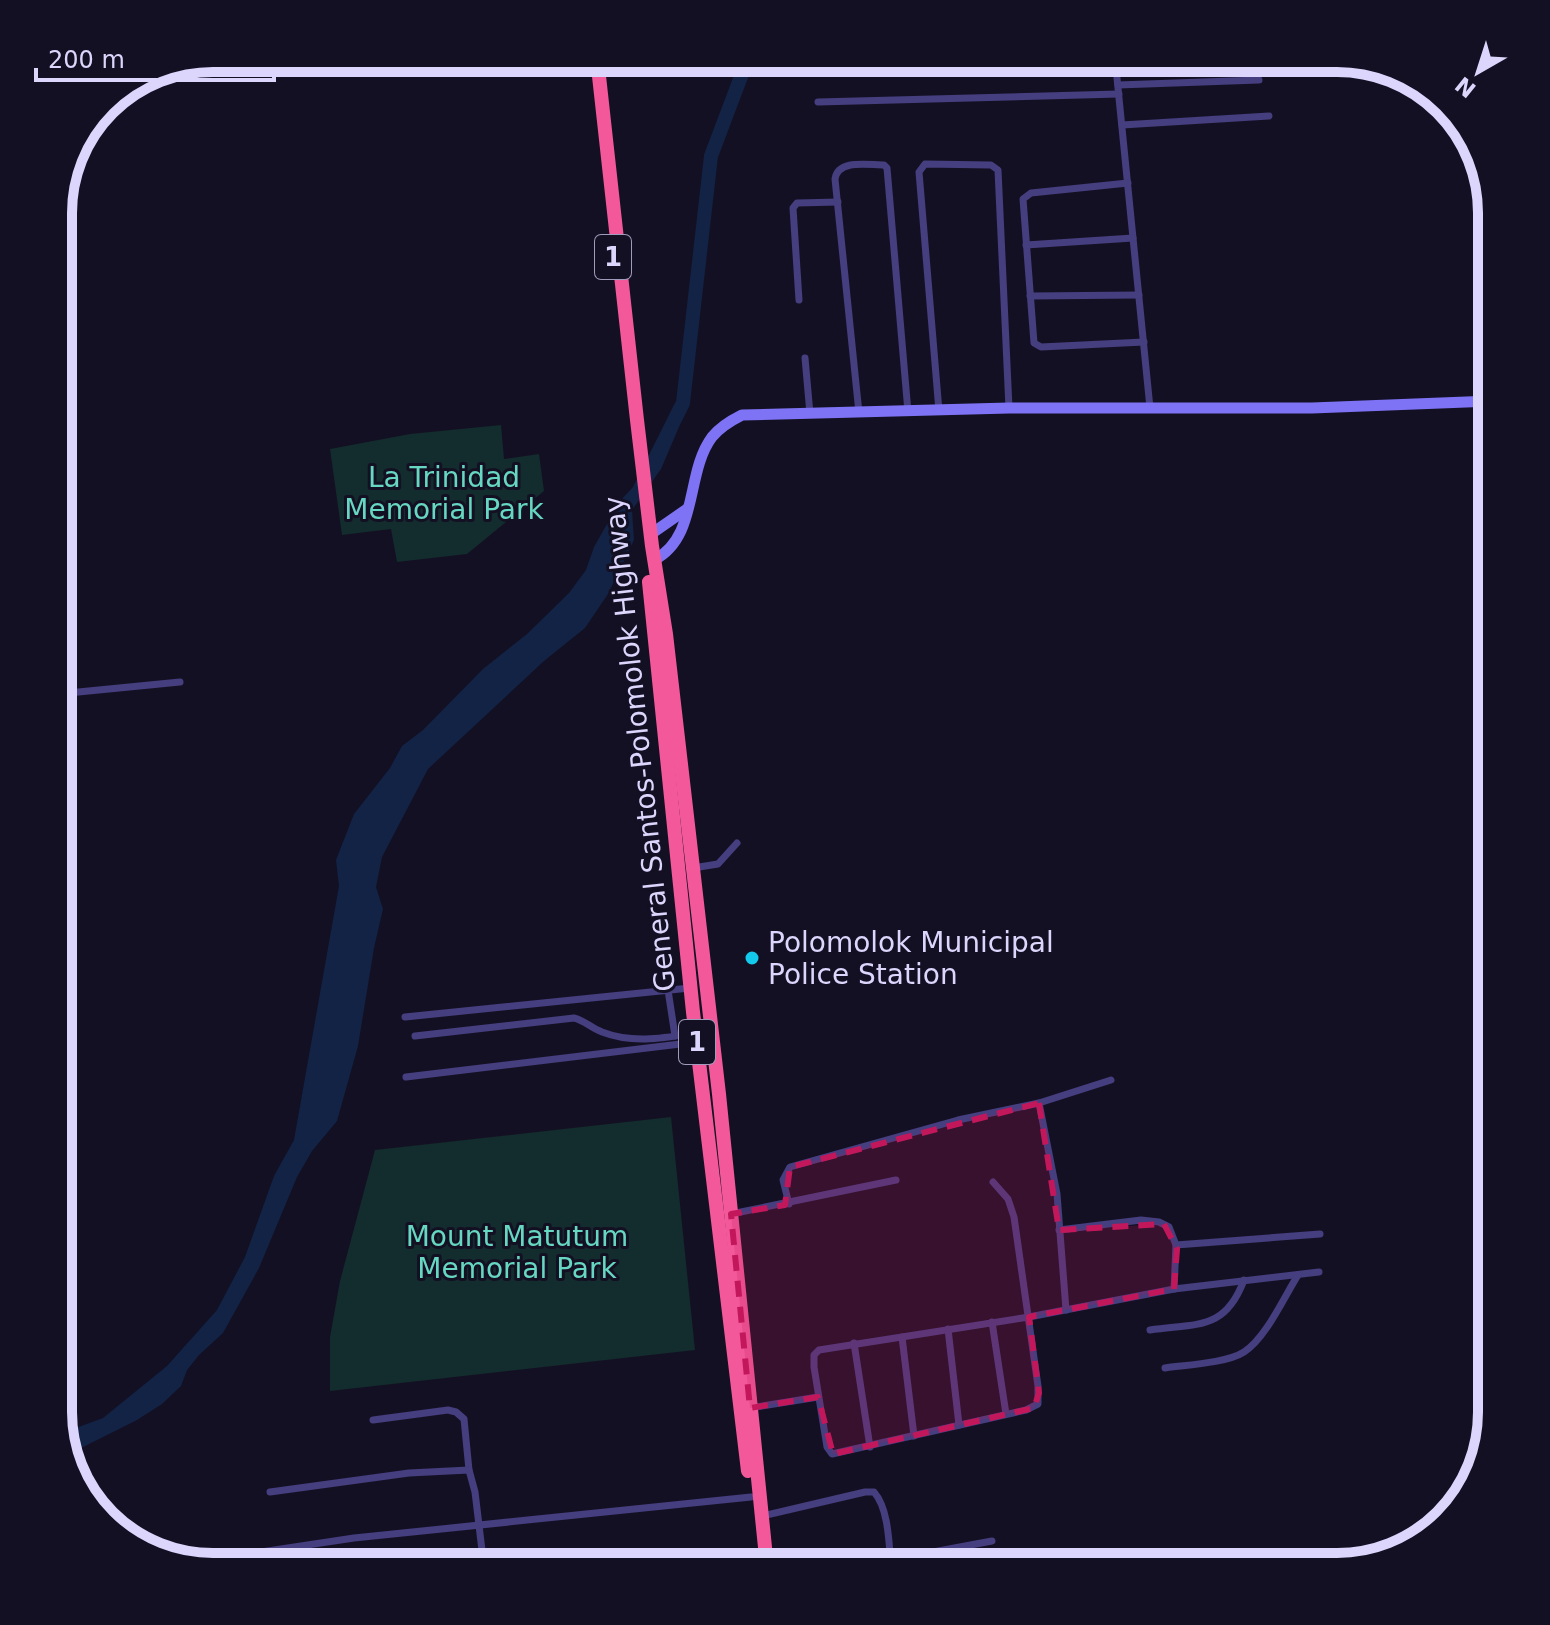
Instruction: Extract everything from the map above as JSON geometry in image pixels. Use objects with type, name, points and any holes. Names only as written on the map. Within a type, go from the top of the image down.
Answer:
[{"type":"highway","name":"General Santos-Polomolok Highway","points":[[592,72],[638,451]]},
{"type":"highway","name":"1","points":[[598,72],[645,512],[666,634],[731,1214],[762,1516],[761,1553]]},
{"type":"highway","name":"General Santos-Polomolok Highway","points":[[645,512],[691,988],[759,1553]]},
{"type":"street","points":[[1116,72],[1150,408]]},
{"type":"street","points":[[1118,85],[1259,80]]},
{"type":"street","points":[[818,102],[1119,94]]},
{"type":"street","points":[[1122,125],[1269,116]]},
{"type":"street","points":[[939,411],[919,172],[925,164],[991,165],[998,170],[1009,408]]},
{"type":"street","points":[[859,413],[835,179],[841,167],[886,167],[908,412]]},
{"type":"street","points":[[1128,183],[1028,194],[1022,201],[1034,343],[1038,346],[1144,342]]},
{"type":"street","points":[[799,300],[793,208],[797,203],[838,202]]},
{"type":"street","points":[[1026,245],[1133,238]]},
{"type":"street","points":[[1030,296],[1139,295]]},
{"type":"street","points":[[805,358],[810,414]]},
{"type":"street","points":[[654,560],[676,540],[700,457],[711,438],[724,424],[750,414],[1009,408],[1312,408],[1478,402]]},
{"type":"street","points":[[651,534],[687,509]]},
{"type":"street","points":[[72,693],[180,682]]},
{"type":"street","points":[[692,868],[718,864],[737,843]]},
{"type":"street","points":[[405,1017],[691,988]]},
{"type":"street","points":[[668,990],[675,1036]]},
{"type":"street","points":[[415,1036],[579,1018],[600,1032],[630,1040],[675,1036],[697,1038]]},
{"type":"street","points":[[406,1077],[697,1038]]},
{"type":"street","points":[[789,1204],[783,1180],[790,1167],[958,1120],[1039,1103],[1111,1080]]},
{"type":"street","points":[[1039,1103],[1053,1165],[1066,1310]]},
{"type":"street","points":[[731,1214],[896,1180]]},
{"type":"street","points":[[993,1182],[1012,1207],[1029,1317],[1039,1399],[1034,1408],[870,1447],[830,1453],[818,1397],[814,1355],[824,1348],[1029,1317],[1174,1289],[1319,1272]]},
{"type":"street","points":[[1059,1230],[1151,1220],[1169,1227],[1176,1245],[1174,1289]]},
{"type":"street","points":[[1176,1245],[1320,1234]]},
{"type":"street","points":[[1165,1368],[1244,1352],[1262,1333],[1298,1275]]},
{"type":"street","points":[[1150,1330],[1202,1323],[1222,1316],[1229,1310],[1244,1280]]},
{"type":"street","points":[[992,1322],[1006,1414]]},
{"type":"street","points":[[948,1329],[959,1425]]},
{"type":"street","points":[[902,1337],[914,1436]]},
{"type":"street","points":[[854,1343],[870,1447]]},
{"type":"street","points":[[750,1408],[818,1397]]},
{"type":"street","points":[[373,1420],[448,1410],[464,1419],[483,1553]]},
{"type":"street","points":[[270,1492],[409,1473],[469,1470]]},
{"type":"street","points":[[762,1516],[874,1492],[883,1512],[889,1553]]},
{"type":"street","points":[[255,1553],[354,1538],[751,1497]]},
{"type":"street","points":[[936,1553],[992,1541]]},
{"type":"highlighted area","points":[[1039,1103],[1059,1230],[1164,1224],[1177,1249],[1174,1289],[1029,1317],[1039,1393],[1034,1408],[833,1454],[818,1397],[750,1408],[731,1214],[785,1205],[790,1167]]},
{"type":"green space","name":"La Trinidad Memorial Park","points":[[501,425],[504,459],[539,454],[544,491],[467,554],[397,562],[391,529],[342,535],[330,449],[410,434]]},
{"type":"green space","name":"Mount Matutum Memorial Park","points":[[671,1117],[695,1350],[330,1391],[330,1337],[340,1281],[375,1150]]},
{"type":"water","points":[[683,403],[685,413],[661,469],[632,510],[634,540],[608,594],[585,628],[544,661],[428,769],[382,857],[376,887],[383,909],[358,1046],[337,1121],[312,1151],[297,1177],[259,1268],[223,1333],[199,1355],[187,1370],[181,1386],[162,1404],[77,1450],[73,1429],[103,1418],[167,1366],[217,1310],[245,1257],[274,1176],[294,1140],[339,886],[336,860],[354,814],[390,768],[402,746],[569,593],[586,570],[594,547],[620,501],[633,487],[674,405]]},
{"type":"waterway","points":[[675,419],[683,403],[711,156],[743,72]]},
{"type":"place","name":"Polomolok Municipal Police Station","points":[[752,958]]}]
